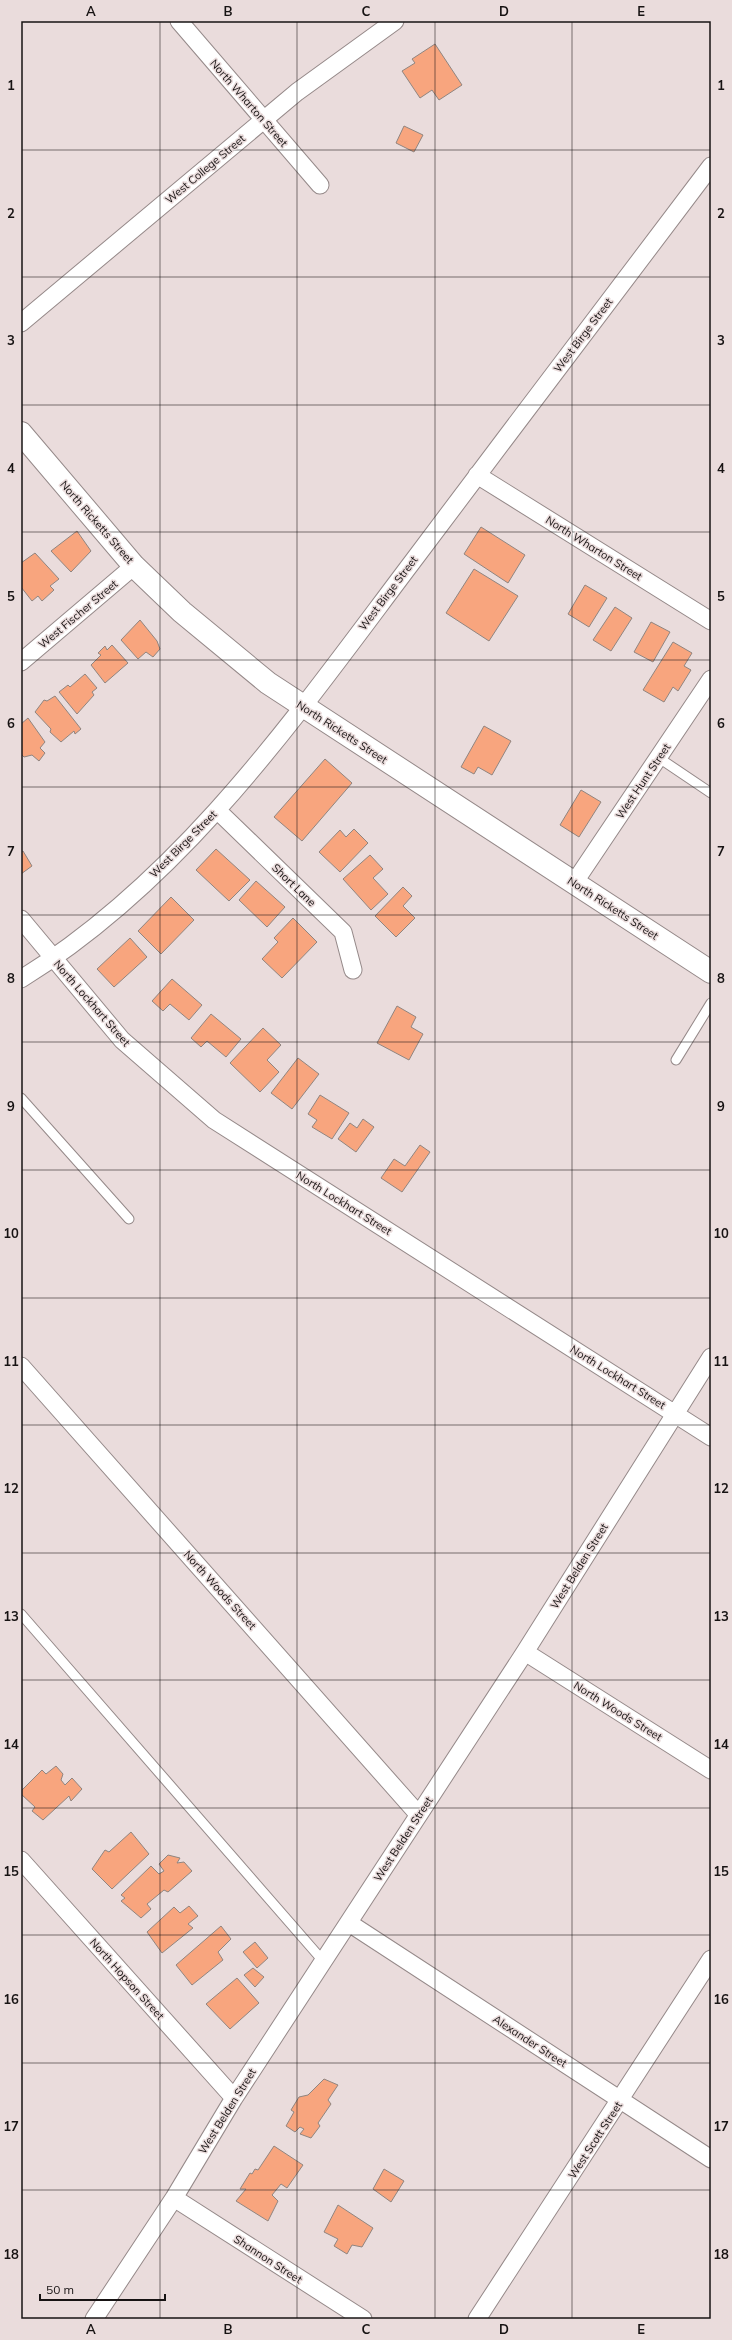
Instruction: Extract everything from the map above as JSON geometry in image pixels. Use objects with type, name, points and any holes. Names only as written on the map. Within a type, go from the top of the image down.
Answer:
[{"type":"street","name":"North Wharton Street","points":[[179,21],[320,185]]},
{"type":"street","name":"West College Street","points":[[21,323],[297,92],[395,21]]},
{"type":"street","name":"West Birge Street","points":[[21,979],[53,959],[107,917],[164,864],[217,810],[303,707],[711,166]]},
{"type":"street","name":"North Ricketts Street","points":[[21,434],[134,566],[194,622],[268,683],[711,972]]},
{"type":"street","name":"North Wharton Street","points":[[477,475],[711,621]]},
{"type":"street","name":"West Fischer Street","points":[[21,662],[134,566]]},
{"type":"street","name":"West Hunt Street","points":[[574,883],[711,679]]},
{"type":"street","name":"Short Lane","points":[[217,810],[343,932],[353,970]]},
{"type":"street","name":"North Lockhart Street","points":[[21,919],[122,1040],[214,1120],[711,1437]]},
{"type":"street","name":"West Belden Street","points":[[94,2319],[174,2198],[234,2098],[350,1923],[418,1814],[525,1652],[711,1357]]},
{"type":"street","name":"North Woods Street","points":[[21,1366],[418,1814]]},
{"type":"street","name":"North Woods Street","points":[[525,1652],[711,1770]]},
{"type":"street","name":"North Hopson Street","points":[[21,1860],[234,2098]]},
{"type":"street","name":"Alexander Street","points":[[350,1923],[711,2159]]},
{"type":"street","name":"West Scott Street","points":[[477,2319],[621,2100],[711,1959]]},
{"type":"street","name":"Shannon Street","points":[[174,2198],[363,2319]]},
{"type":"lane","points":[[659,758],[711,793]]},
{"type":"lane","points":[[676,1060],[711,1002]]},
{"type":"lane","points":[[21,1098],[128,1219]]},
{"type":"lane","points":[[21,1614],[324,1962]]},
{"type":"building","points":[[435,44],[462,85],[439,100],[432,90],[420,98],[402,71],[415,63],[412,59]]},
{"type":"building","points":[[404,126],[423,135],[414,152],[396,143]]},
{"type":"building","points":[[481,527],[525,555],[508,583],[464,554]]},
{"type":"building","points":[[77,531],[91,551],[71,572],[51,551]]},
{"type":"building","points":[[35,553],[59,579],[50,586],[54,590],[42,601],[38,596],[32,601],[21,587],[21,563]]},
{"type":"building","points":[[474,569],[518,596],[489,641],[446,613]]},
{"type":"building","points":[[585,585],[607,598],[589,627],[568,614]]},
{"type":"building","points":[[615,607],[632,618],[611,651],[593,640]]},
{"type":"building","points":[[140,620],[157,641],[160,649],[153,657],[146,652],[138,659],[121,640]]},
{"type":"building","points":[[651,622],[670,632],[653,662],[634,652]]},
{"type":"building","points":[[673,642],[692,653],[684,666],[691,670],[678,691],[673,687],[664,702],[643,690]]},
{"type":"building","points":[[112,645],[128,663],[105,683],[91,665],[101,655],[98,653],[105,646],[107,650]]},
{"type":"building","points":[[85,674],[97,688],[92,692],[94,695],[77,714],[59,692],[68,685],[70,687]]},
{"type":"building","points":[[55,696],[81,729],[75,734],[74,731],[61,742],[50,732],[51,729],[35,712],[44,700],[47,701]]},
{"type":"building","points":[[28,718],[45,742],[40,748],[45,753],[39,761],[32,755],[24,757],[21,754],[21,724]]},
{"type":"building","points":[[484,726],[511,741],[492,775],[478,767],[474,774],[461,767]]},
{"type":"building","points":[[325,759],[352,783],[302,841],[274,817]]},
{"type":"building","points":[[581,790],[601,802],[579,837],[560,825]]},
{"type":"building","points":[[354,829],[368,843],[340,872],[319,852],[340,830],[346,837]]},
{"type":"building","points":[[216,849],[250,880],[229,901],[196,870]]},
{"type":"building","points":[[23,851],[32,866],[21,874],[21,852]]},
{"type":"building","points":[[370,855],[383,869],[373,878],[388,894],[371,910],[343,879]]},
{"type":"building","points":[[256,881],[285,907],[267,927],[239,900]]},
{"type":"building","points":[[403,887],[412,896],[403,906],[415,918],[396,937],[375,916]]},
{"type":"building","points":[[171,897],[194,920],[161,954],[138,931]]},
{"type":"building","points":[[293,918],[317,942],[282,978],[262,959],[278,942],[274,938]]},
{"type":"building","points":[[130,938],[147,957],[114,987],[97,969]]},
{"type":"building","points":[[172,979],[202,1005],[189,1020],[170,1004],[163,1011],[152,1001]]},
{"type":"building","points":[[397,1006],[416,1017],[411,1027],[423,1034],[409,1060],[377,1043]]},
{"type":"building","points":[[211,1014],[241,1039],[226,1057],[207,1041],[201,1047],[191,1038]]},
{"type":"building","points":[[263,1028],[281,1045],[267,1060],[279,1072],[260,1092],[230,1063]]},
{"type":"building","points":[[298,1058],[319,1074],[292,1109],[271,1093]]},
{"type":"building","points":[[320,1095],[349,1113],[332,1139],[312,1127],[317,1120],[308,1114]]},
{"type":"building","points":[[363,1119],[374,1127],[356,1152],[338,1139],[350,1123],[357,1128]]},
{"type":"building","points":[[420,1145],[430,1152],[402,1192],[381,1178],[394,1159],[405,1166]]},
{"type":"building","points":[[56,1766],[63,1774],[61,1780],[65,1785],[72,1778],[82,1789],[71,1801],[69,1796],[43,1820],[32,1811],[35,1807],[21,1794],[21,1791],[42,1770],[46,1774]]},
{"type":"building","points":[[131,1832],[149,1854],[112,1889],[92,1869],[105,1850],[109,1852]]},
{"type":"building","points":[[168,1855],[180,1858],[177,1863],[184,1862],[192,1871],[168,1892],[164,1890],[147,1904],[151,1909],[141,1918],[121,1901],[125,1898],[121,1895],[151,1866],[159,1874],[164,1871],[159,1864]]},
{"type":"building","points":[[189,1906],[198,1916],[188,1924],[193,1928],[162,1953],[147,1932],[174,1907],[180,1913]]},
{"type":"building","points":[[221,1926],[231,1939],[218,1952],[223,1960],[192,1985],[176,1965]]},
{"type":"building","points":[[255,1942],[268,1958],[257,1968],[243,1952]]},
{"type":"building","points":[[253,1968],[264,1977],[255,1987],[244,1975]]},
{"type":"building","points":[[237,1978],[259,2003],[230,2029],[206,2004]]},
{"type":"building","points":[[324,2079],[338,2085],[328,2100],[331,2104],[318,2123],[320,2126],[311,2138],[300,2134],[304,2129],[300,2127],[295,2132],[286,2126],[294,2112],[291,2110],[299,2097],[308,2095]]},
{"type":"building","points":[[274,2146],[303,2165],[287,2188],[281,2184],[272,2195],[278,2201],[268,2221],[236,2201],[246,2189],[240,2189],[250,2173],[252,2174],[255,2169],[258,2170]]},
{"type":"building","points":[[384,2169],[404,2181],[391,2202],[373,2189]]},
{"type":"building","points":[[338,2205],[373,2228],[362,2247],[352,2245],[347,2254],[334,2246],[338,2239],[324,2232]]}]
